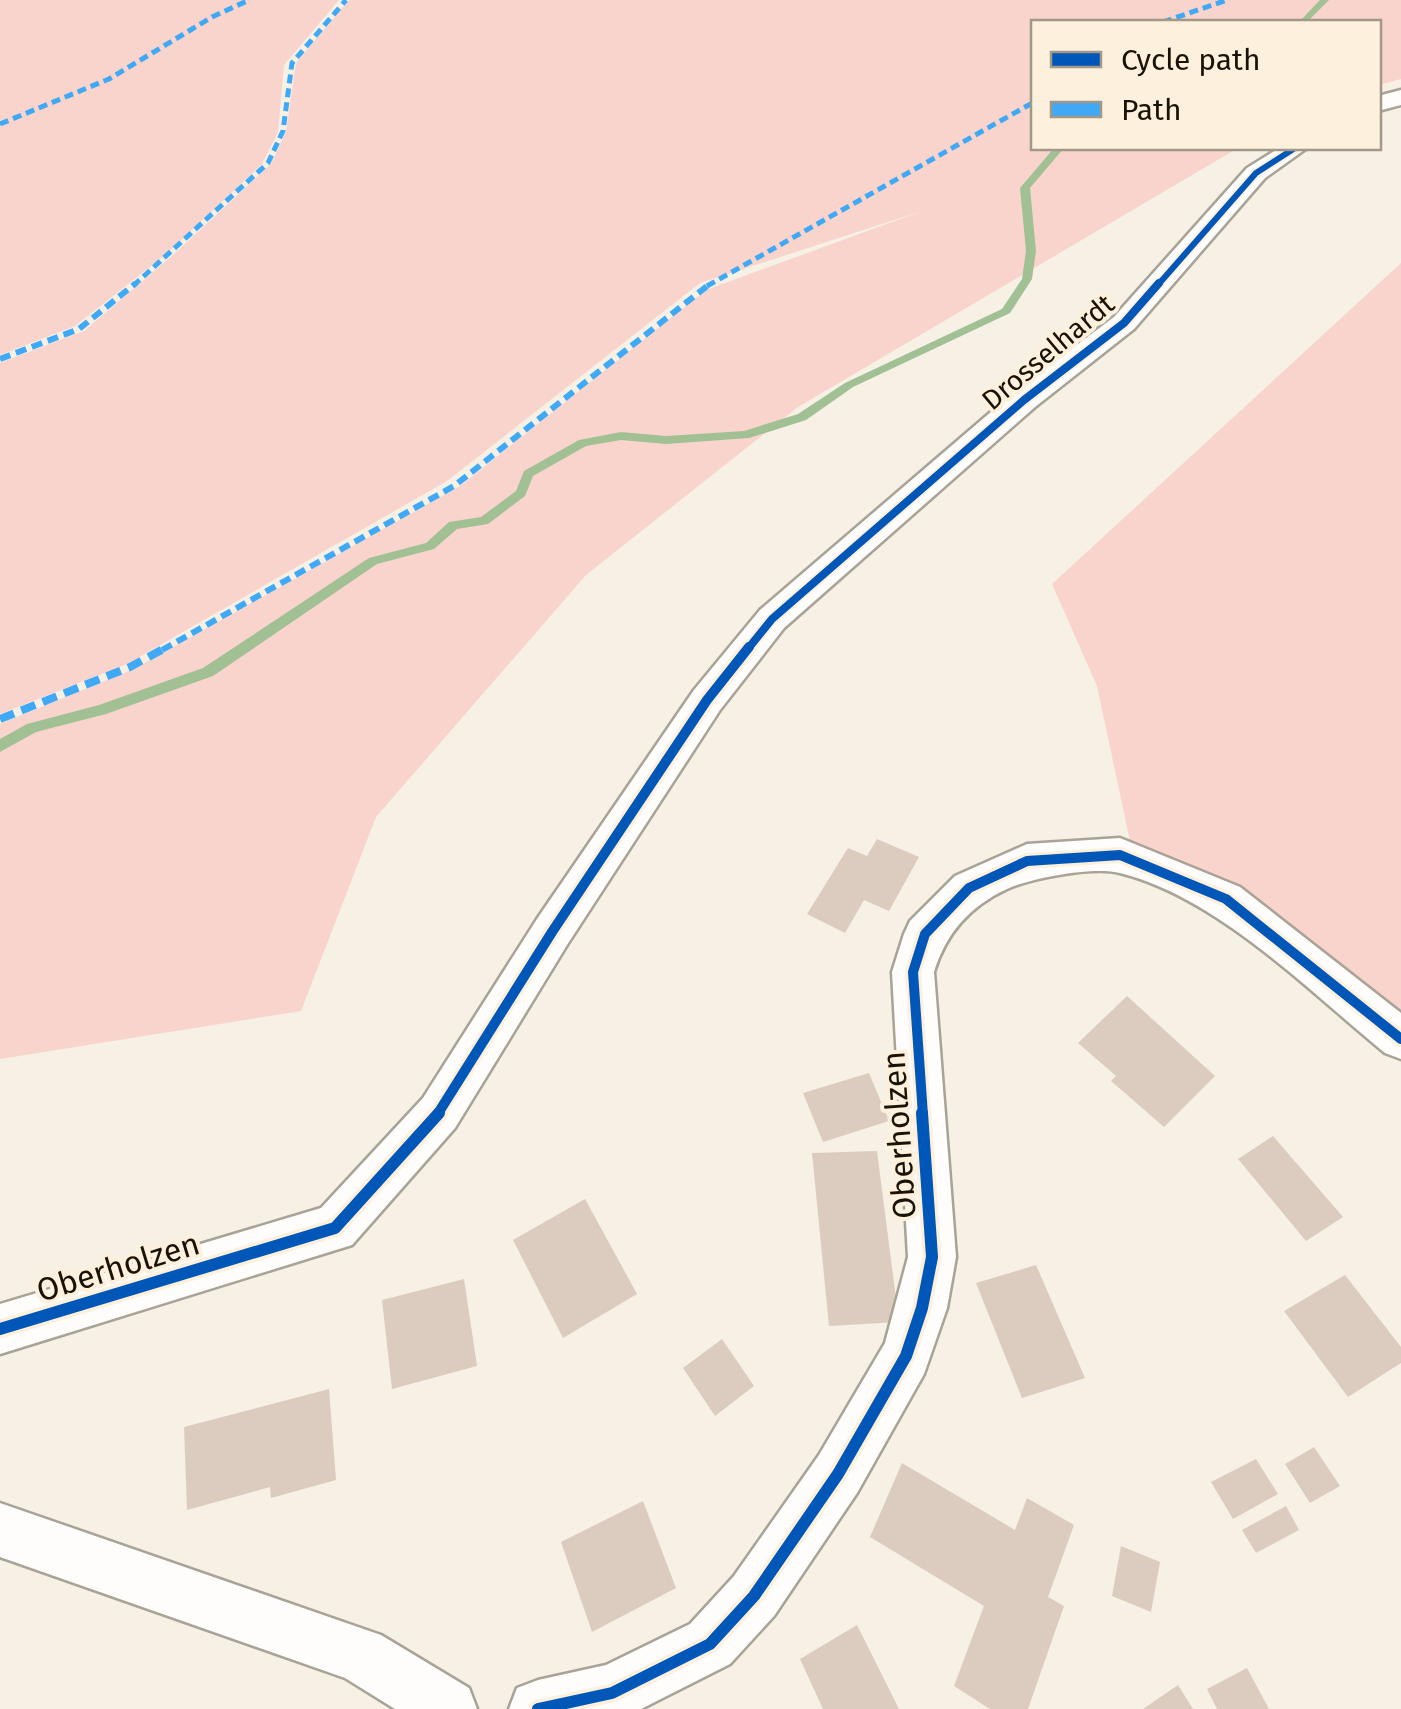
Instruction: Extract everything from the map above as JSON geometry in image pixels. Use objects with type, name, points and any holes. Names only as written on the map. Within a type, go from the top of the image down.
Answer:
[{"type":"street","name":"Drosselhardt","points":[[772,619],[1024,400],[1124,323],[1256,174],[1292,150]]},
{"type":"street","name":"Oberholzen","points":[[0,1329],[335,1228],[439,1114],[552,932],[696,717],[772,619]]},
{"type":"street","name":"Oberholzen","points":[[538,1709],[612,1693],[710,1644],[754,1596],[838,1474],[906,1356],[922,1308],[932,1257],[912,972],[925,934],[969,888],[1028,861],[1120,855],[1226,899],[1401,1039]]},
{"type":"street","points":[[0,1530],[360,1654],[448,1709]]},
{"type":"shaded area","points":[[0,0],[339,0],[284,65],[278,132],[262,164],[165,255],[75,326],[0,355]]},
{"type":"shaded area","points":[[349,0],[1401,0],[1401,79],[1381,84],[1381,20],[1031,20],[1031,150],[1235,150],[798,407],[586,575],[376,817],[301,1011],[0,1059],[0,724],[134,669],[460,486],[706,290],[922,211],[700,283],[447,481],[127,664],[0,714],[0,363],[84,331],[271,164],[286,132],[296,63]]},
{"type":"shaded area","points":[[1401,263],[1401,1013],[1231,886],[1131,846],[1097,686],[1052,584]]},
{"type":"building","points":[[877,839],[919,857],[889,911],[864,900],[845,933],[807,914],[848,848],[867,856]]},
{"type":"building","points":[[1127,996],[1215,1076],[1164,1127],[1111,1081],[1116,1076],[1078,1043]]},
{"type":"building","points":[[869,1073],[889,1121],[823,1142],[803,1093]]},
{"type":"building","points":[[1273,1136],[1343,1217],[1306,1241],[1238,1159]]},
{"type":"building","points":[[877,1151],[899,1322],[829,1326],[812,1153]]},
{"type":"building","points":[[585,1199],[637,1294],[563,1338],[513,1240]]},
{"type":"building","points":[[1036,1265],[1085,1378],[1022,1398],[976,1283]]},
{"type":"building","points":[[1345,1275],[1401,1347],[1401,1363],[1348,1397],[1284,1311]]},
{"type":"building","points":[[464,1279],[477,1366],[392,1389],[382,1300]]},
{"type":"building","points":[[722,1339],[754,1386],[715,1416],[683,1368]]},
{"type":"building","points":[[329,1389],[336,1480],[271,1498],[270,1487],[187,1510],[184,1427]]},
{"type":"building","points":[[1314,1447],[1340,1486],[1310,1503],[1285,1464]]},
{"type":"building","points":[[1256,1459],[1278,1494],[1233,1519],[1211,1482]]},
{"type":"building","points":[[902,1463],[1015,1530],[1027,1498],[1074,1525],[1048,1597],[1064,1606],[1028,1709],[990,1709],[954,1686],[984,1606],[870,1537]]},
{"type":"building","points":[[643,1501],[676,1588],[592,1632],[561,1542]]},
{"type":"building","points":[[1286,1506],[1299,1530],[1256,1553],[1242,1530]]},
{"type":"building","points":[[1121,1546],[1160,1562],[1151,1612],[1112,1596]]},
{"type":"building","points":[[857,1625],[899,1709],[823,1709],[800,1659]]},
{"type":"building","points":[[1247,1668],[1269,1709],[1217,1709],[1207,1689]]},
{"type":"building","points":[[1178,1685],[1193,1709],[1143,1709]]},
{"type":"waterway","points":[[1305,20],[1325,0]]},
{"type":"waterway","points":[[0,746],[32,728],[101,710],[208,672],[373,561],[430,546],[453,525],[484,521],[521,493],[528,474],[583,443],[621,436],[666,440],[745,435],[802,417],[849,385],[1006,311],[1027,279],[1031,251],[1025,188],[1057,150]]},
{"type":"marked path","points":[[0,124],[109,79],[212,17],[249,0]]},
{"type":"marked path","points":[[0,359],[79,329],[170,256],[268,163],[283,131],[292,63],[346,0]]},
{"type":"marked path","points":[[1169,20],[1227,0]]},
{"type":"marked path","points":[[0,719],[130,667],[266,595],[454,486],[705,287],[1031,104]]},
{"type":"cycle path","points":[[0,1329],[335,1228],[439,1113],[552,932],[707,700],[772,619],[1024,400],[1124,323],[1256,173],[1292,150]]},
{"type":"cycle path","points":[[538,1709],[612,1693],[710,1644],[754,1596],[838,1474],[906,1356],[922,1308],[932,1257],[913,972],[925,934],[969,888],[1027,861],[1120,855],[1226,899],[1401,1039]]}]
